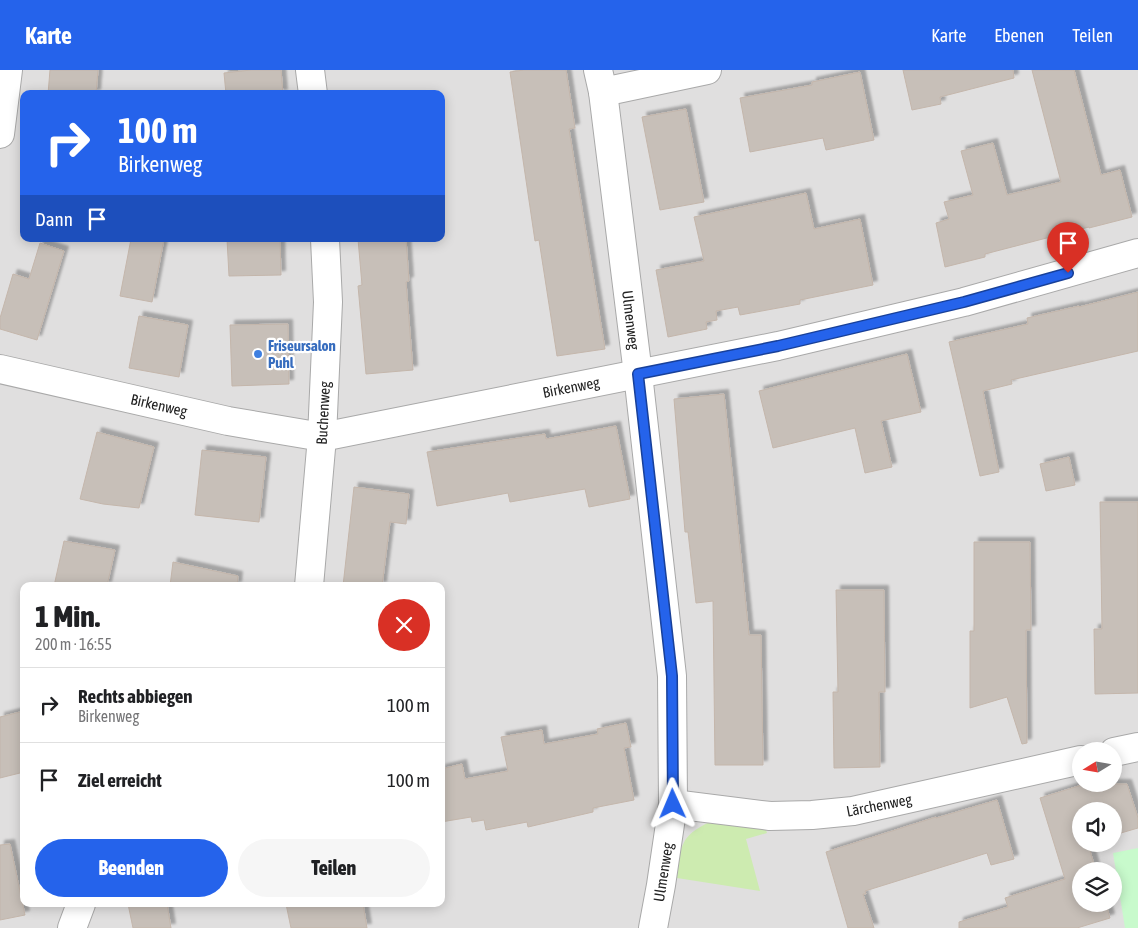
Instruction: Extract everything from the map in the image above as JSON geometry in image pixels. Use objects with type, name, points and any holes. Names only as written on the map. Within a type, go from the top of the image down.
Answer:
[{"type":"street","points":[[0,134],[8,70]]},
{"type":"street","points":[[310,70],[312,90]]},
{"type":"street","points":[[600,81],[707,70]]},
{"type":"street","name":"Ulmenweg","points":[[600,81],[638,374],[672,676],[673,804],[653,928]]},
{"type":"street","name":"Buchenweg","points":[[309,582],[322,437],[328,302],[325,242]]},
{"type":"street","name":"Birkenweg","points":[[0,369],[228,421],[322,437],[778,346],[955,305],[1138,253]]},
{"type":"street","points":[[1122,750],[1138,747]]},
{"type":"street","name":"Lärchenweg","points":[[673,804],[770,816],[812,815],[853,811],[1072,762]]},
{"type":"street","points":[[72,928],[80,907]]},
{"type":"shaded area","points":[[0,70],[1138,70],[1138,928],[0,928]]},
{"type":"green space","points":[[710,822],[764,824],[767,833],[746,839],[760,891],[677,878],[679,858],[683,844],[692,832]]},
{"type":"green space","points":[[1138,848],[1138,928],[1125,928],[1122,909],[1122,862],[1114,862],[1113,853]]},
{"type":"building","points":[[50,70],[98,70],[96,90],[48,90]]},
{"type":"building","points":[[251,70],[281,70],[283,90],[226,90],[224,73]]},
{"type":"building","points":[[566,70],[575,128],[569,129],[605,349],[557,356],[539,240],[535,241],[510,72]]},
{"type":"building","points":[[903,70],[1013,70],[1014,78],[940,97],[941,104],[912,110]]},
{"type":"building","points":[[1032,70],[1074,70],[1101,175],[1120,170],[1132,217],[985,254],[985,257],[945,267],[936,223],[949,219],[944,202],[973,195],[961,151],[993,143],[1007,195],[1061,182]]},
{"type":"building","points":[[860,72],[874,140],[826,150],[823,138],[750,152],[740,98],[812,85],[812,82]]},
{"type":"building","points":[[686,109],[704,202],[660,210],[642,117]]},
{"type":"building","points":[[806,193],[814,229],[860,219],[873,285],[800,300],[800,304],[740,315],[738,307],[716,311],[717,320],[706,322],[707,329],[668,337],[656,270],[704,261],[694,217]]},
{"type":"building","points":[[130,242],[163,242],[152,302],[120,296]]},
{"type":"building","points":[[227,242],[280,242],[281,275],[229,276]]},
{"type":"building","points":[[358,242],[406,242],[409,281],[406,282],[413,370],[366,374],[358,286],[362,285]]},
{"type":"building","points":[[40,243],[64,251],[37,340],[0,329],[0,318],[13,274],[29,279]]},
{"type":"building","points":[[1138,292],[1138,351],[1011,380],[1012,384],[983,391],[999,472],[980,476],[949,342],[1028,324],[1027,318]]},
{"type":"building","points":[[139,316],[188,325],[179,377],[129,368]]},
{"type":"building","points":[[288,324],[289,384],[232,386],[230,325]]},
{"type":"building","points":[[907,354],[921,412],[881,421],[892,467],[865,473],[855,428],[773,448],[759,391]]},
{"type":"building","points":[[724,394],[749,635],[761,635],[763,765],[715,765],[713,601],[696,603],[688,532],[685,532],[674,399]]},
{"type":"building","points":[[616,426],[630,499],[589,507],[585,489],[510,502],[508,493],[437,506],[427,452],[545,434],[546,439]]},
{"type":"building","points":[[97,432],[154,447],[139,508],[80,499]]},
{"type":"building","points":[[202,450],[266,457],[259,522],[195,515]]},
{"type":"building","points":[[1069,457],[1075,485],[1046,491],[1040,464]]},
{"type":"building","points":[[354,487],[409,494],[406,524],[390,522],[382,582],[343,582]]},
{"type":"building","points":[[1100,502],[1138,502],[1138,693],[1095,694],[1094,629],[1102,629]]},
{"type":"building","points":[[64,541],[115,550],[108,582],[55,582]]},
{"type":"building","points":[[974,542],[1030,542],[1031,630],[1026,630],[1027,743],[1022,744],[1007,697],[970,708],[970,631],[974,631]]},
{"type":"building","points":[[173,562],[238,576],[237,582],[170,582]]},
{"type":"building","points":[[836,590],[884,590],[885,692],[879,692],[880,767],[834,768],[833,692],[838,692]]},
{"type":"building","points":[[20,712],[20,773],[0,778],[0,717]]},
{"type":"building","points":[[626,723],[631,747],[624,748],[634,800],[593,808],[593,812],[528,827],[527,822],[486,830],[484,820],[472,822],[471,817],[445,821],[445,768],[462,764],[465,779],[508,771],[501,737],[542,730],[544,744],[598,734],[597,729]]},
{"type":"building","points":[[1122,784],[1127,784],[1138,818],[1138,828],[1122,833],[1122,802],[1072,802],[1072,852],[1090,852],[1093,862],[1072,862],[1072,912],[1108,912],[1110,918],[1077,928],[959,928],[959,922],[1008,907],[1005,898],[1065,879],[1040,798],[1072,788],[1072,792],[1122,792]]},
{"type":"building","points":[[997,800],[1014,859],[991,865],[987,853],[865,891],[866,894],[863,894],[874,928],[848,928],[826,852]]},
{"type":"building","points":[[10,844],[20,891],[20,907],[23,907],[25,915],[0,920],[0,845]]},
{"type":"building","points":[[129,907],[168,907],[171,928],[133,928]]},
{"type":"building","points":[[287,907],[364,907],[367,928],[291,928]]},
{"type":"place","name":"Friseursalon Puhl","points":[[258,354]]},
{"type":"route","points":[[673,804],[672,676],[638,374],[778,346],[964,302],[1068,273]]}]
